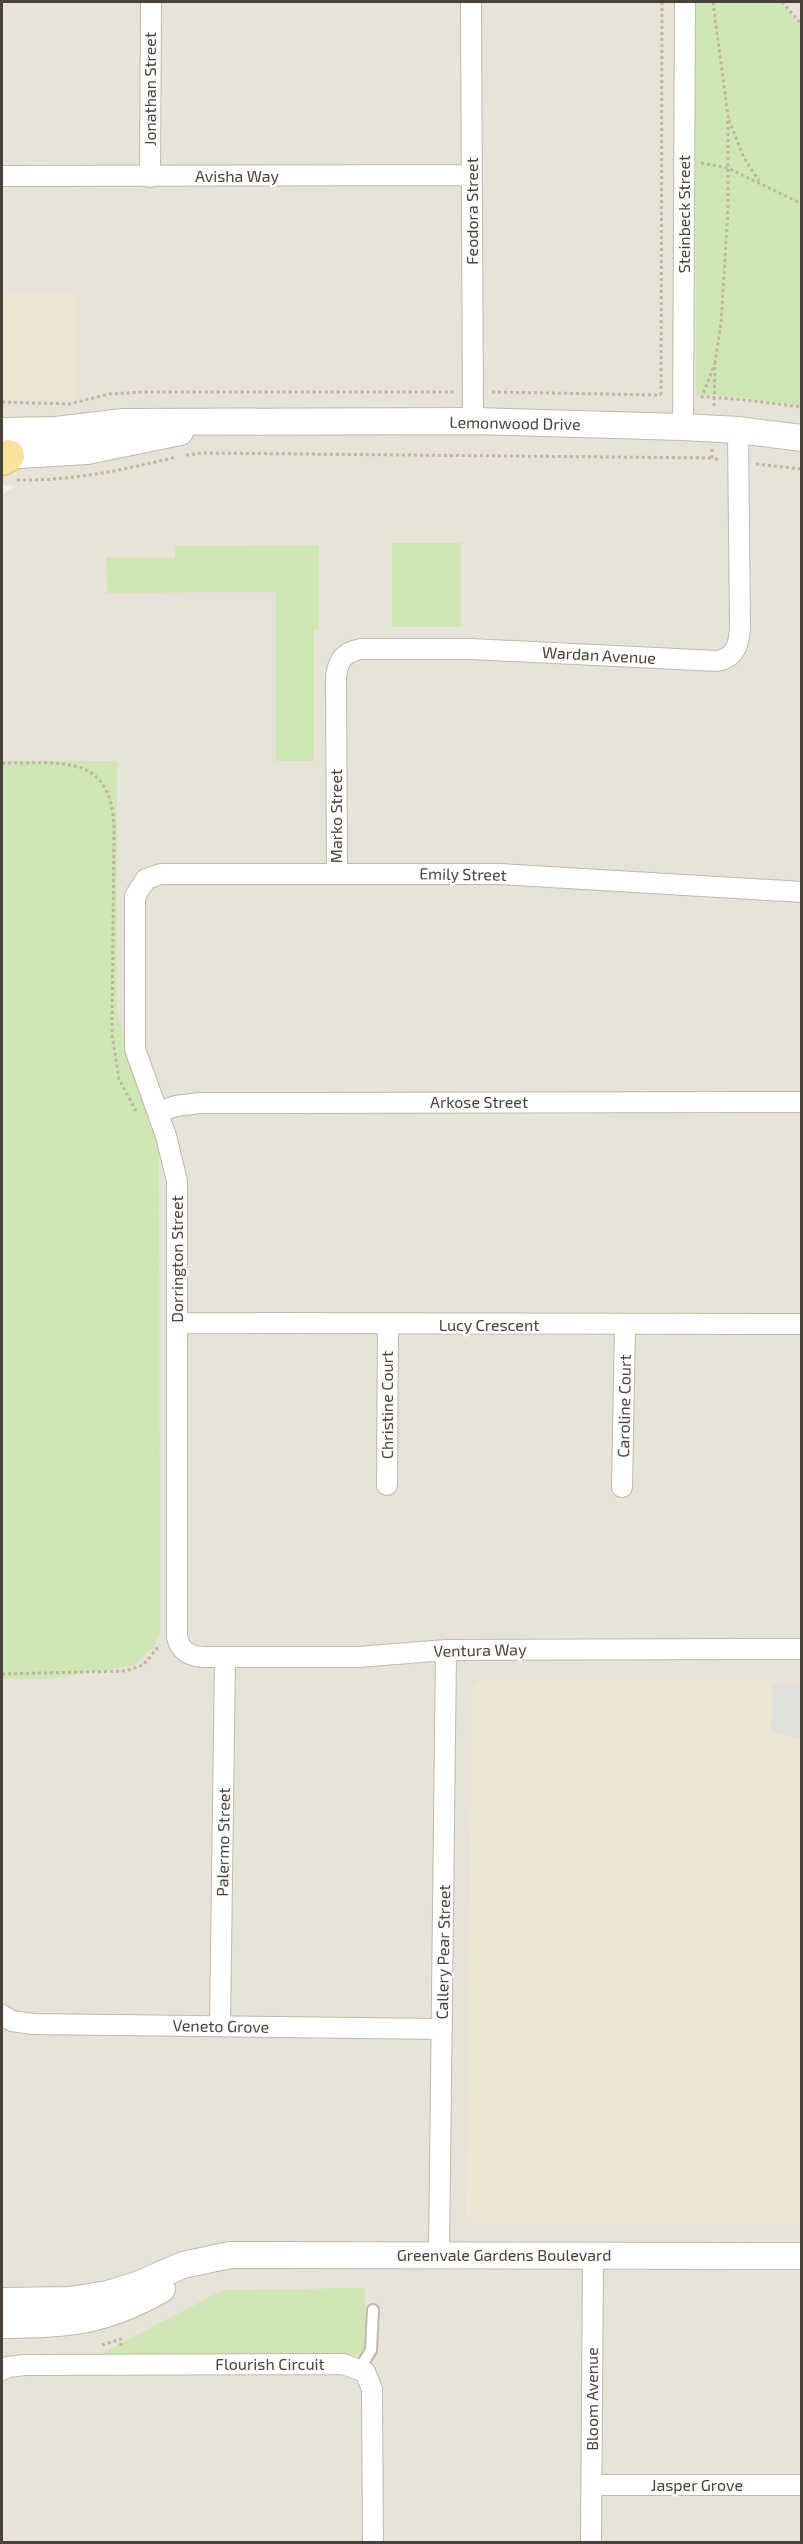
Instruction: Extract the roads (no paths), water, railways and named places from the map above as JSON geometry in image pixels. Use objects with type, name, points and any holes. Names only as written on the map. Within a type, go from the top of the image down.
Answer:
[{"type":"street","name":"Jonathan Street","points":[[150,177],[151,2]]},
{"type":"street","name":"Feodora Street","points":[[471,2],[473,421]]},
{"type":"street","name":"Steinbeck Street","points":[[683,427],[693,397],[684,161],[685,2]]},
{"type":"street","name":"Avisha Way","points":[[2,176],[472,175]]},
{"type":"street","name":"Lemonwood Drive","points":[[4,457],[87,451],[228,423],[473,421],[683,427],[738,430],[801,438]]},
{"type":"street","name":"Wardan Avenue","points":[[336,759],[337,672],[343,657],[352,651],[471,649],[706,661],[722,661],[731,656],[738,645],[740,628],[738,430]]},
{"type":"street","name":"Marko Street","points":[[336,759],[337,873]]},
{"type":"street","name":"Emily Street","points":[[135,896],[146,879],[160,874],[500,874],[801,892]]},
{"type":"street","name":"Dorrington Street","points":[[135,896],[135,1049],[158,1112],[177,1181],[177,1323],[170,1635]]},
{"type":"street","name":"Arkose Street","points":[[158,1112],[176,1106],[200,1103],[801,1102]]},
{"type":"street","name":"Lucy Crescent","points":[[177,1323],[801,1324]]},
{"type":"street","name":"Caroline Court","points":[[622,1487],[625,1324]]},
{"type":"street","name":"Christine Court","points":[[387,1485],[388,1325]]},
{"type":"street","name":"Ventura Way","points":[[170,1635],[188,1654],[195,1657],[225,1658],[358,1657],[446,1650],[801,1649]]},
{"type":"street","name":"Callery Pear Street","points":[[439,2255],[446,1650]]},
{"type":"street","name":"Palermo Street","points":[[220,2026],[225,1658]]},
{"type":"street","name":"Veneto Grove","points":[[2,2015],[12,2021],[33,2024],[442,2029]]},
{"type":"street","name":"Greenvale Gardens Boulevard","points":[[2,2301],[70,2300],[108,2294],[137,2285],[183,2265],[207,2259],[249,2255],[801,2256]]},
{"type":"street","name":"Bloom Avenue","points":[[591,2542],[593,2255]]},
{"type":"street","name":"Greenvale Gardens Boulevard","points":[[2,2325],[65,2323],[109,2315],[151,2295],[207,2259]]},
{"type":"street","name":"Flourish Circuit","points":[[2,2370],[25,2365],[343,2364],[360,2368]]},
{"type":"street","points":[[360,2368],[368,2377],[372,2389],[373,2542]]},
{"type":"street","name":"Jasper Grove","points":[[592,2485],[801,2485]]},
{"type":"lane","points":[[360,2368],[371,2350],[373,2310]]}]
